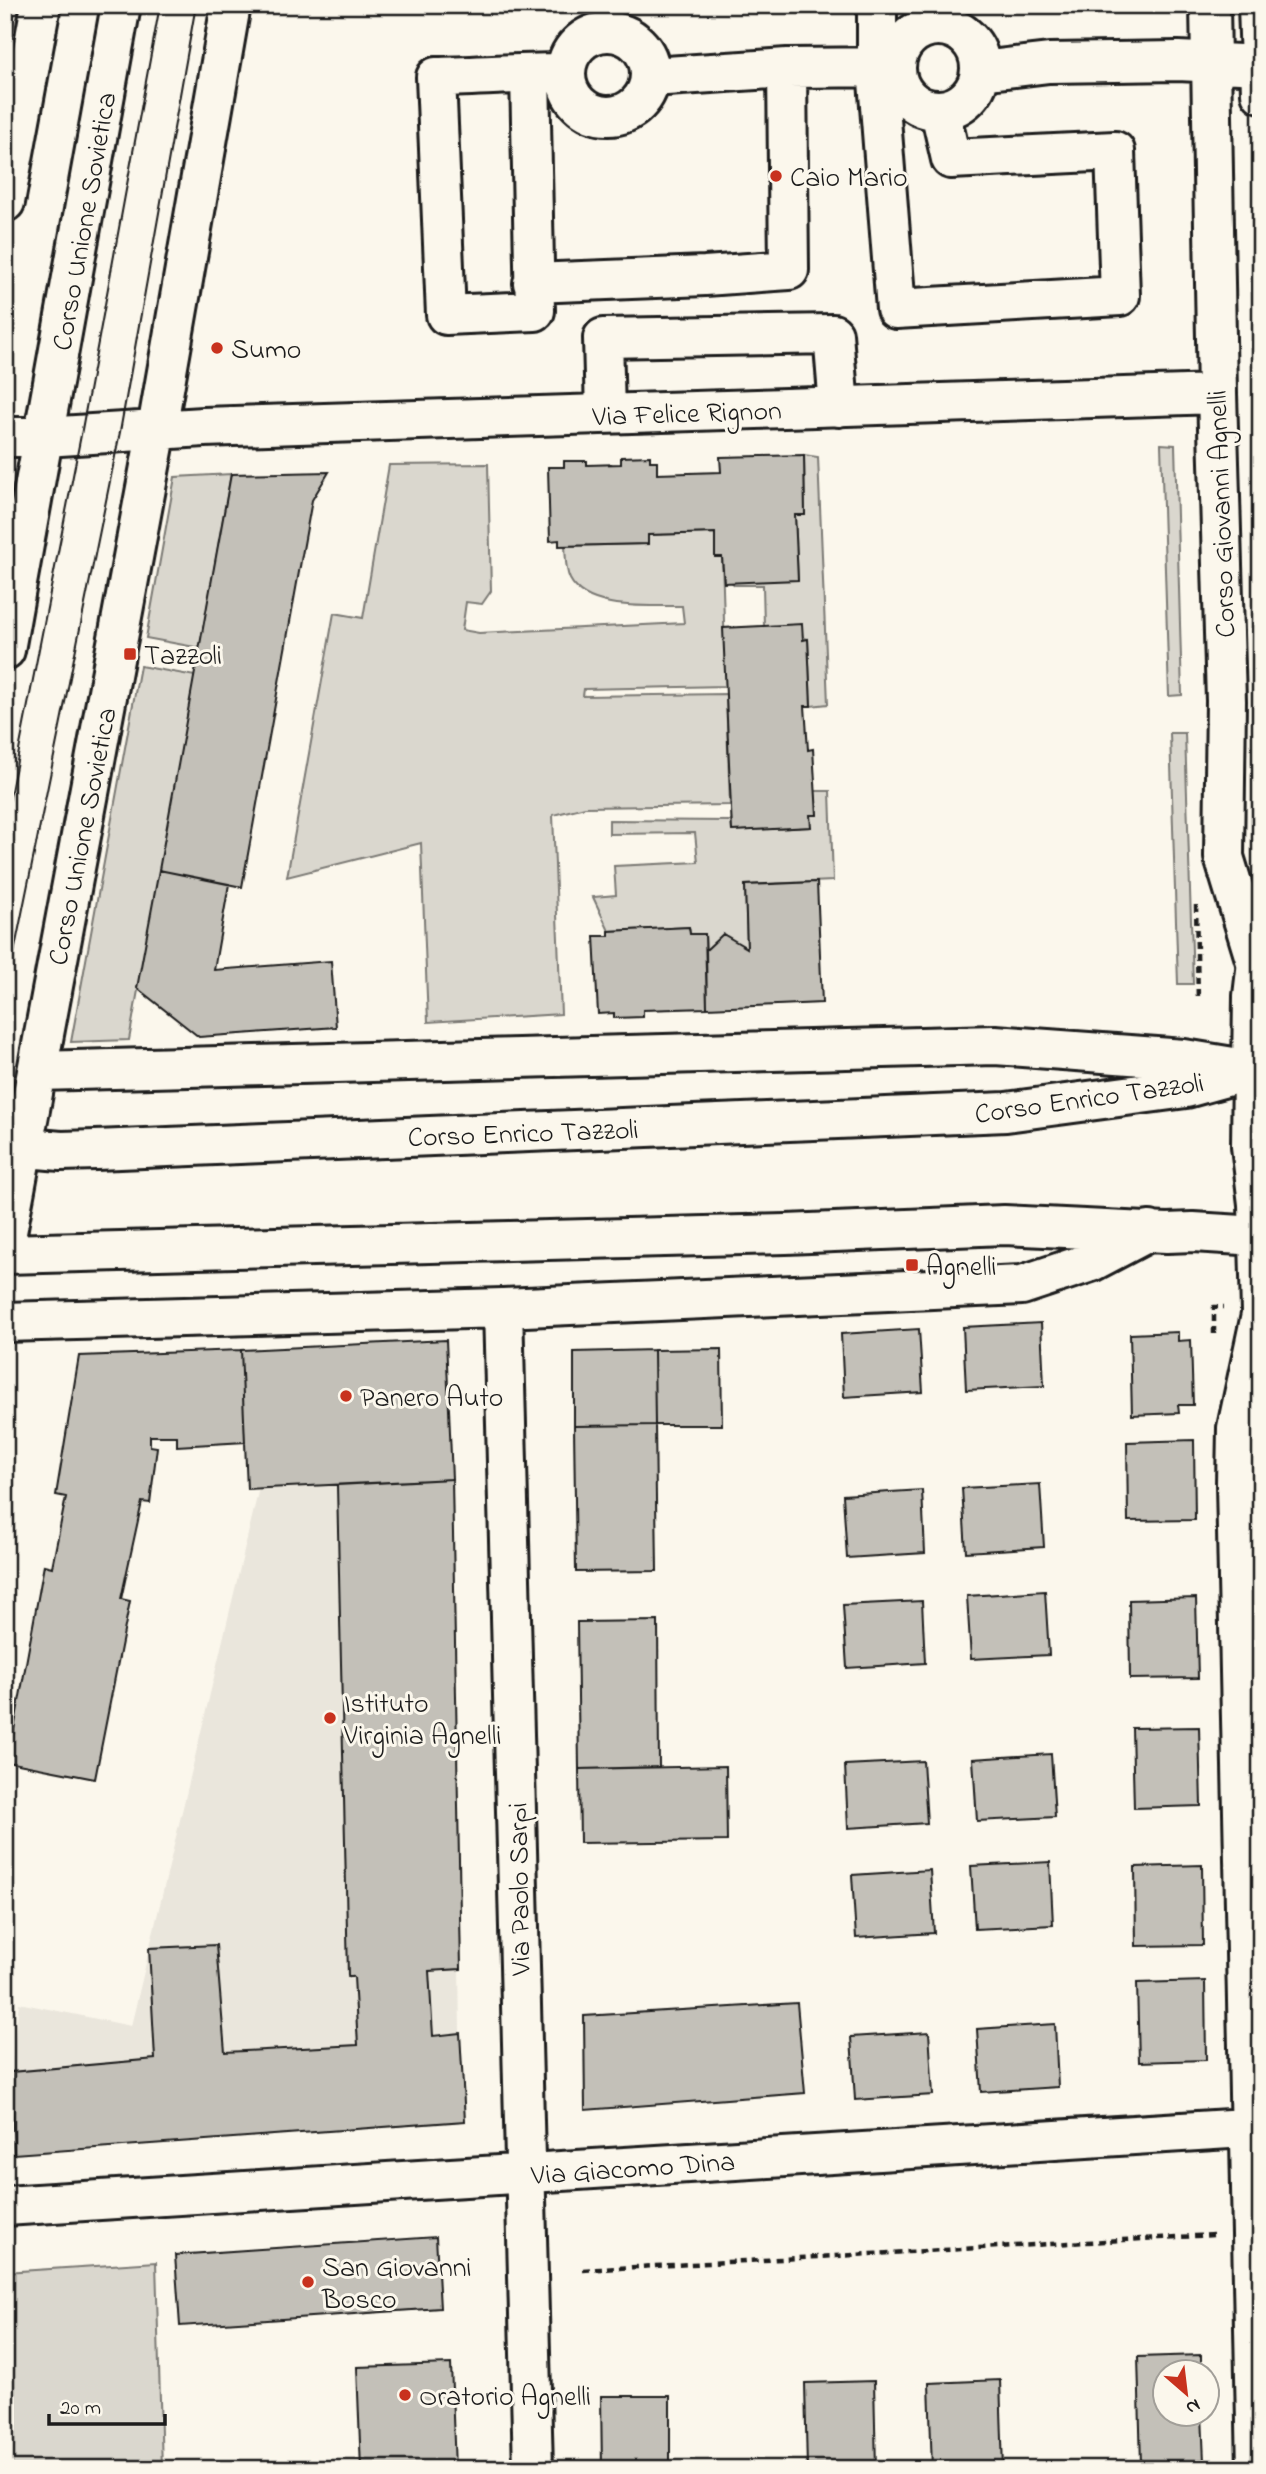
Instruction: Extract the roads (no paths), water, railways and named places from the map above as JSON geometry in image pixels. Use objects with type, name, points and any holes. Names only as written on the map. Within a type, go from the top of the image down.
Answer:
[{"type":"street","points":[[5,202],[41,5]]},
{"type":"street","name":"Corso Unione Sovietica","points":[[5,650],[121,5]]},
{"type":"street","name":"Corso Unione Sovietica","points":[[5,1243],[15,1147],[39,1071],[157,429],[231,5]]},
{"type":"street","points":[[877,5],[886,67],[896,309],[1120,296],[1115,151],[951,159],[940,111]]},
{"type":"street","name":"Corso Giovanni Agnelli","points":[[1210,5],[1226,701],[1224,858],[1258,945],[1252,996],[1256,1069],[1251,1146],[1259,1236]]},
{"type":"street","points":[[981,71],[1049,63],[1210,62],[1260,75],[1258,5]]},
{"type":"street","points":[[940,26],[957,30],[970,40],[978,55],[981,71],[977,86],[968,99],[955,107],[940,111],[922,108],[908,99],[886,67],[909,37],[924,28],[940,26]]},
{"type":"street","points":[[548,73],[533,283],[535,311],[446,315],[436,77],[548,73],[570,56],[580,43],[594,34],[610,32],[627,36],[640,45],[649,60],[651,77],[647,92],[638,104],[625,113],[610,117],[593,114],[578,104],[568,89],[548,73]]},
{"type":"street","points":[[651,77],[787,68],[886,67]]},
{"type":"street","points":[[533,283],[789,270],[787,68]]},
{"type":"street","points":[[605,414],[603,338],[833,334],[839,407]]},
{"type":"street","name":"Via Felice Rignon","points":[[157,429],[1217,394]]},
{"type":"street","points":[[5,437],[157,429]]},
{"type":"street","name":"Corso Enrico Tazzoli","points":[[39,1071],[995,1045],[1184,1059],[1256,1069]]},
{"type":"street","name":"Corso Enrico Tazzoli","points":[[15,1147],[61,1151],[96,1150],[1006,1112],[1186,1088],[1256,1069]]},
{"type":"street","points":[[5,1254],[786,1234],[1004,1225],[1259,1236],[1261,1313],[1237,1428],[1236,1484],[1255,2127],[1257,2469]]},
{"type":"street","points":[[5,1322],[503,1308],[1023,1285],[1091,1262],[1150,1231]]},
{"type":"street","name":"Via Paolo Sarpi","points":[[503,1308],[533,2469]]},
{"type":"street","name":"Via Giacomo Dina","points":[[5,2206],[1255,2127]]},
{"type":"tram line","points":[[5,822],[81,435],[160,5]]},
{"type":"tram line","points":[[5,997],[120,432],[196,5]]},
{"type":"place","name":"Caio Mario","points":[[776,176]]},
{"type":"place","name":"Sumo","points":[[217,348]]},
{"type":"place","name":"Tazzoli","points":[[130,654]]},
{"type":"place","name":"Agnelli","points":[[912,1265]]},
{"type":"place","name":"Panero Auto","points":[[346,1396]]},
{"type":"place","name":"Istituto Virginia Agnelli","points":[[330,1718]]},
{"type":"place","name":"San Giovanni Bosco","points":[[308,2282]]},
{"type":"place","name":"Oratorio Agnelli","points":[[405,2395]]}]
